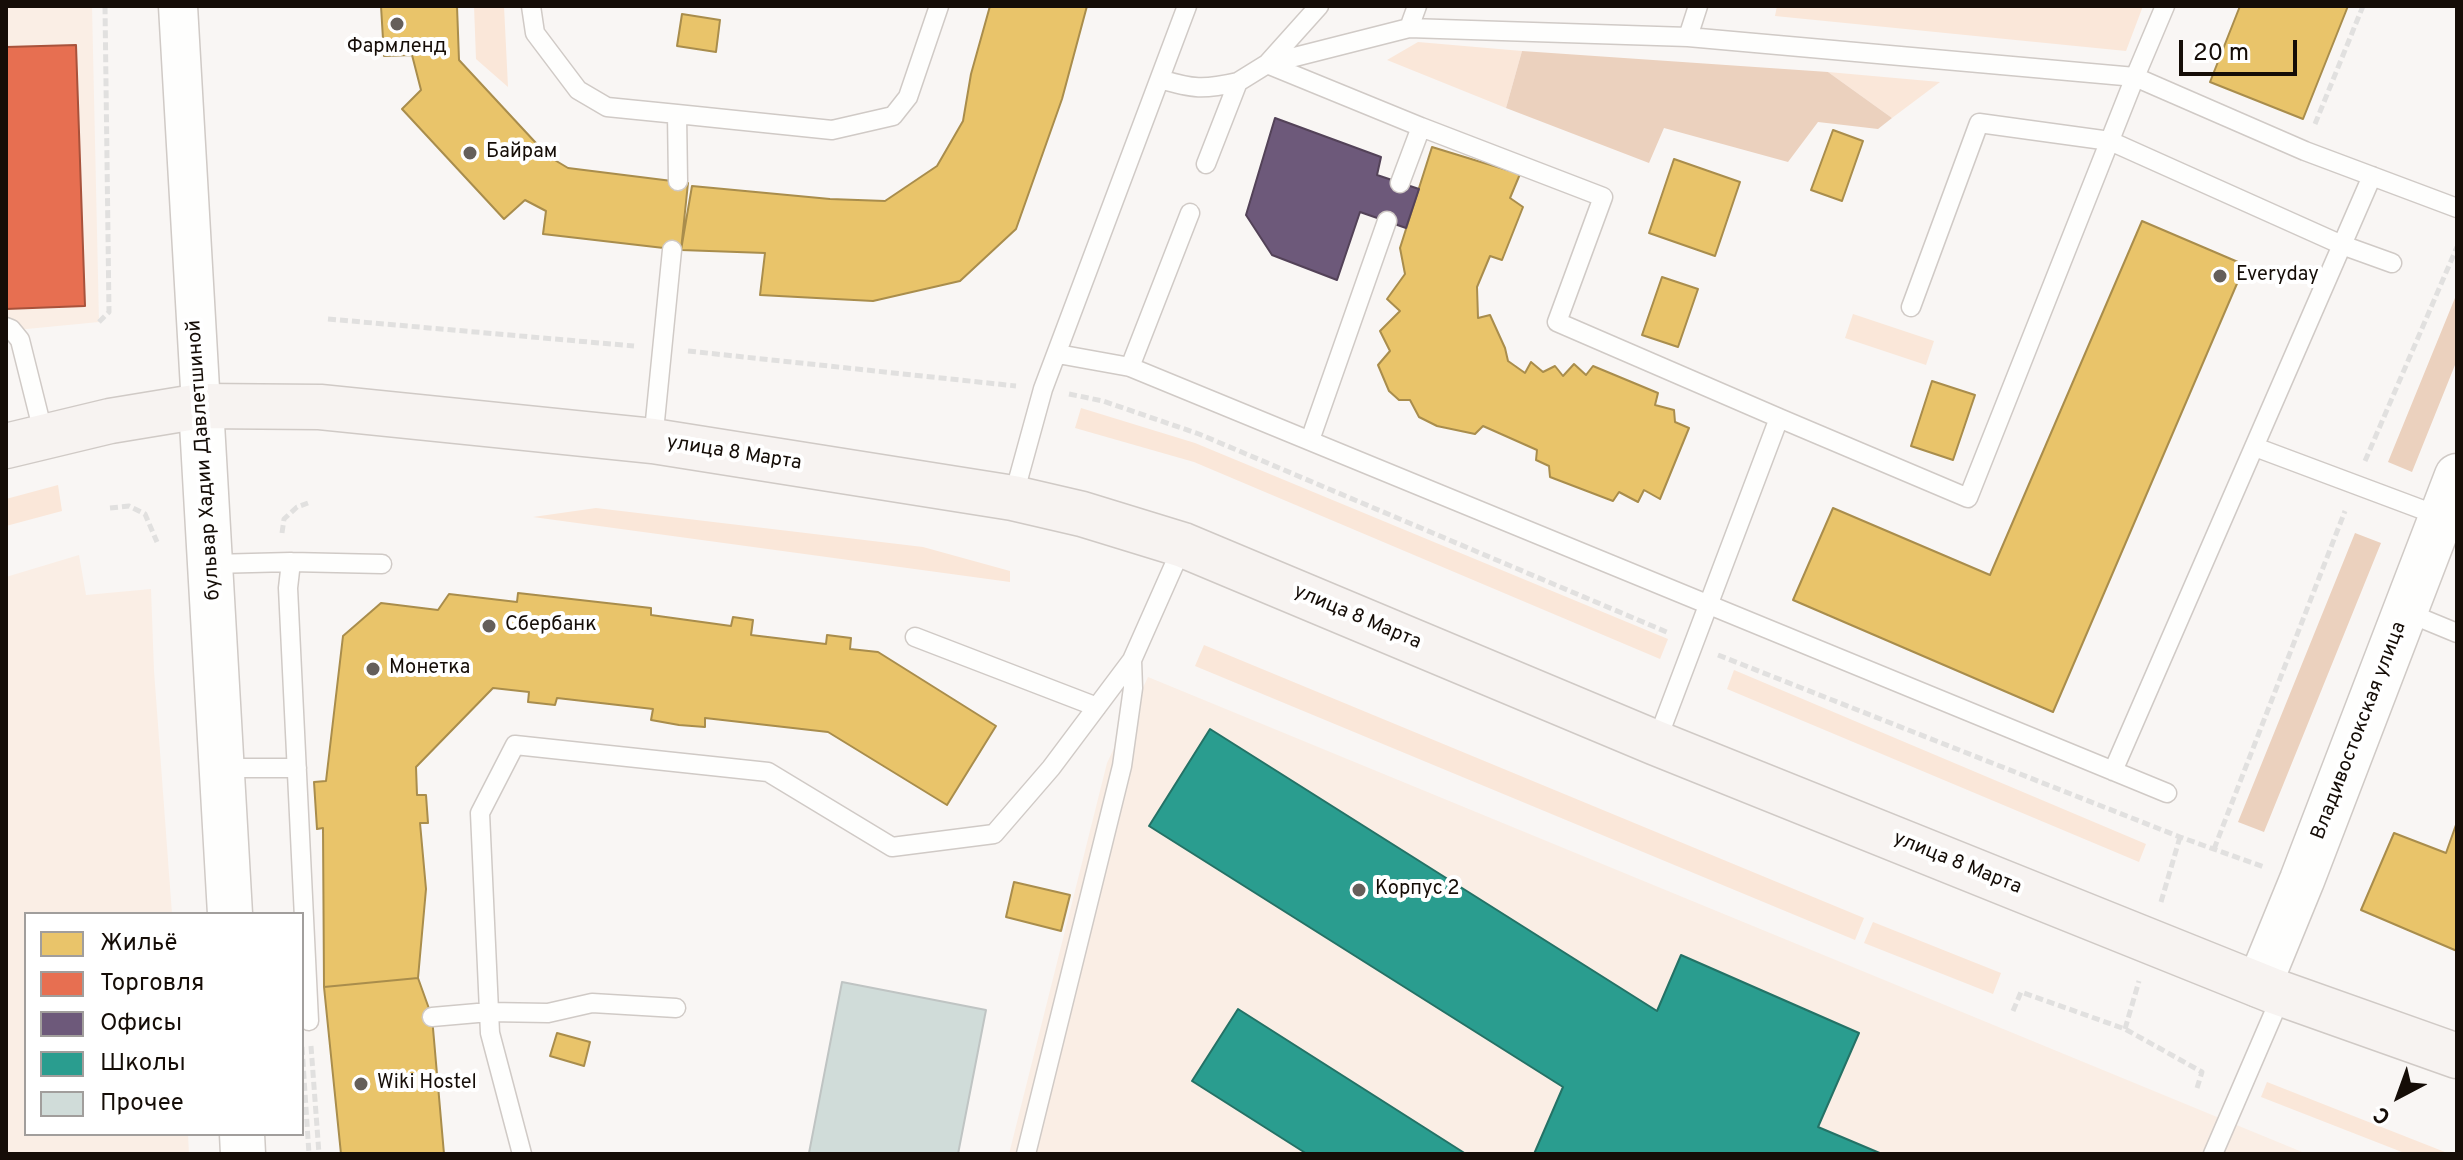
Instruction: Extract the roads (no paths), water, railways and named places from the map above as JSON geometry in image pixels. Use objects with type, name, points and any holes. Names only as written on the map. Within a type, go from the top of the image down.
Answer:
[{"type":"main road","name":"улица 8 Марта","points":[[25,441],[110,421],[201,406],[320,407],[653,441],[1013,498],[1082,514],[1183,545],[1656,743],[2271,989],[2457,1056]]},
{"type":"street","name":"бульвар Хадии Давлетшиной","points":[[178,6],[230,912]]},
{"type":"street","name":"Владивостокская улица","points":[[2271,989],[2457,476]]},
{"type":"lane","points":[[531,6],[535,33],[578,90],[607,107],[832,130],[893,116],[908,97],[939,6]]},
{"type":"lane","points":[[1013,498],[1043,389],[1187,6]]},
{"type":"lane","points":[[1160,79],[1190,88],[1210,88],[1238,82],[1267,64],[1319,6]]},
{"type":"lane","points":[[1409,28],[1417,6]]},
{"type":"lane","points":[[1688,37],[1698,6]]},
{"type":"lane","points":[[1267,64],[1603,197],[1557,322],[1968,498],[2165,6]]},
{"type":"lane","points":[[1267,64],[1409,28],[1688,37],[2135,77],[2305,151],[2457,208]]},
{"type":"lane","points":[[1206,164],[1238,82]]},
{"type":"lane","points":[[677,114],[678,181]]},
{"type":"lane","points":[[1911,307],[1979,123],[2110,141],[2342,245],[2392,263]]},
{"type":"lane","points":[[1400,183],[1421,127]]},
{"type":"lane","points":[[2113,771],[2372,176]]},
{"type":"lane","points":[[1130,367],[1190,213]]},
{"type":"lane","points":[[1310,440],[1387,221]]},
{"type":"lane","points":[[653,441],[672,250]]},
{"type":"lane","points":[[6,327],[20,340],[25,441]]},
{"type":"lane","points":[[1058,354],[1130,367],[2167,793]]},
{"type":"lane","points":[[1656,743],[1779,418]]},
{"type":"lane","points":[[2255,447],[2442,517]]},
{"type":"lane","points":[[522,1154],[490,1033],[480,813],[515,745],[768,772],[892,847],[994,834],[1051,768],[1132,660],[1183,545]]},
{"type":"lane","points":[[291,562],[288,588],[313,1021]]},
{"type":"lane","points":[[212,564],[382,564]]},
{"type":"lane","points":[[2406,612],[2457,633]]},
{"type":"lane","points":[[915,637],[1097,707]]},
{"type":"lane","points":[[1026,1154],[1122,766],[1133,688],[1132,660]]},
{"type":"lane","points":[[223,768],[297,768]]},
{"type":"lane","points":[[2213,1154],[2271,989]]},
{"type":"lane","points":[[432,1017],[489,1012],[548,1013],[592,1003],[676,1008]]},
{"type":"place","name":"Фармленд","points":[[397,24]]},
{"type":"place","name":"Байрам","points":[[470,153]]},
{"type":"place","name":"Everyday","points":[[2220,276]]},
{"type":"place","name":"Сбербанк","points":[[489,626]]},
{"type":"place","name":"Монетка","points":[[373,669]]},
{"type":"place","name":"Корпус 2","points":[[1359,890]]},
{"type":"place","name":"Wiki Hostel","points":[[361,1084]]}]
